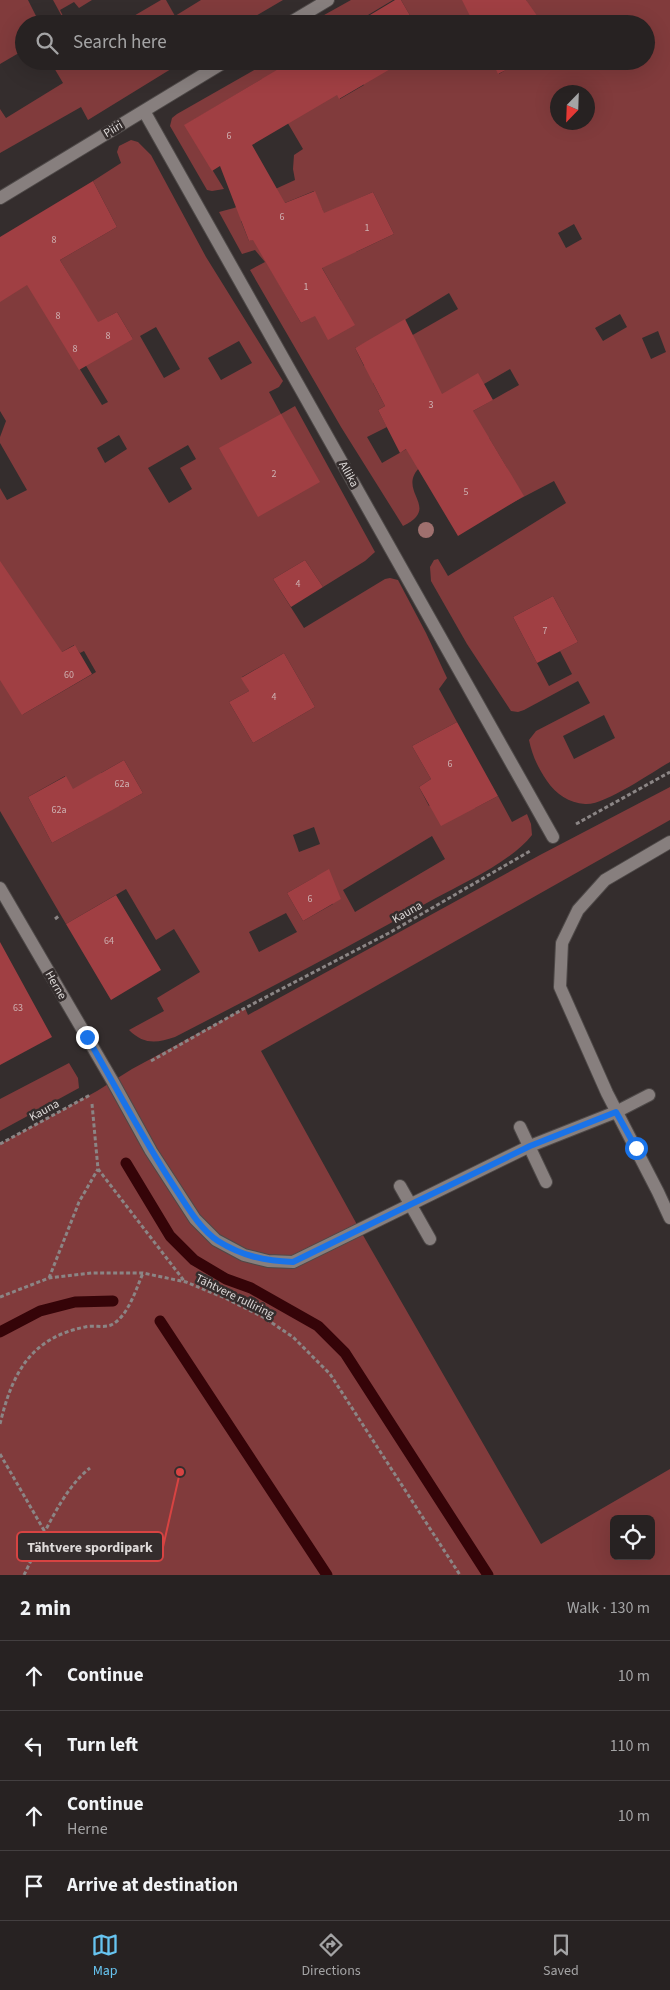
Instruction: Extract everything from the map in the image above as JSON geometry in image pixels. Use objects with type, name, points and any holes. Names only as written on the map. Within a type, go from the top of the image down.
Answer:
[{"type":"street","points":[[303,15],[328,0]]},
{"type":"street","name":"Piiri","points":[[0,198],[211,70]]},
{"type":"street","name":"Allika","points":[[144,110],[553,837]]},
{"type":"street","points":[[670,842],[605,880],[578,910],[562,943],[560,987],[616,1112],[670,1218]]},
{"type":"street","name":"Herne","points":[[0,888],[113,1082],[151,1152],[195,1219],[216,1240],[244,1255],[268,1261],[293,1262],[530,1146],[616,1112],[649,1095]]},
{"type":"street","points":[[520,1127],[546,1182]]},
{"type":"street","points":[[400,1186],[430,1239]]},
{"type":"path","name":"Kauna","points":[[151,1061],[245,1008],[389,933],[553,837],[670,772]]},
{"type":"path","points":[[54,918],[60,915]]},
{"type":"path","name":"Kauna","points":[[0,1144],[97,1091]]},
{"type":"path","points":[[91,1094],[98,1169],[186,1282]]},
{"type":"path","points":[[49,1278],[79,1202],[98,1169]]},
{"type":"path","name":"Tähtvere rulliring","points":[[0,1297],[49,1278],[92,1272],[143,1273],[186,1282],[225,1298],[263,1317],[293,1337],[330,1374],[460,1575]]},
{"type":"path","points":[[0,1424],[16,1376],[28,1357],[52,1337],[85,1327],[111,1325],[126,1312],[143,1273]]},
{"type":"path","points":[[0,1454],[45,1532]]},
{"type":"path","points":[[24,1575],[64,1498],[80,1476],[90,1468]]},
{"type":"shaded area","points":[[0,0],[28,0],[36,15],[15,15],[15,55],[0,64]]},
{"type":"shaded area","points":[[53,0],[92,0],[79,8],[74,2],[60,10],[61,15]]},
{"type":"shaded area","points":[[161,0],[166,0],[174,15],[135,15]]},
{"type":"shaded area","points":[[201,0],[283,0],[257,15],[177,15]]},
{"type":"shaded area","points":[[351,0],[393,0],[368,15],[324,15]]},
{"type":"shaded area","points":[[401,0],[471,0],[477,15],[410,15]]},
{"type":"shaded area","points":[[526,0],[670,0],[670,762],[604,800],[593,803],[579,803],[568,800],[559,794],[544,776],[536,761],[529,740],[536,731],[590,703],[578,681],[524,710],[518,712],[511,711],[467,644],[431,581],[430,567],[434,560],[438,559],[448,576],[566,503],[554,481],[510,504],[507,468],[489,438],[429,461],[421,466],[414,475],[412,483],[419,505],[419,512],[414,519],[403,526],[341,427],[250,270],[265,262],[255,250],[242,254],[219,212],[234,208],[295,180],[293,169],[294,155],[303,149],[262,79],[185,125],[224,189],[207,190],[170,126],[172,118],[177,114],[254,70],[322,70],[340,99],[364,85],[356,70],[497,70],[499,74],[506,70],[655,70],[655,15],[530,15]],"holes":[[[314,191],[323,211],[249,241],[241,221]],[[373,192],[394,234],[356,252],[335,209]],[[574,224],[582,239],[566,248],[558,233]],[[317,244],[317,259],[341,301],[301,323],[271,270]],[[449,293],[458,309],[390,348],[364,366],[355,348],[382,334]],[[620,314],[627,327],[603,341],[595,328]],[[658,331],[666,352],[651,359],[642,338]],[[410,361],[429,401],[484,384],[510,369],[519,385],[382,463],[367,437],[387,427],[378,410],[385,406],[373,383]],[[553,596],[578,642],[560,651],[572,674],[549,686],[513,617]],[[604,715],[615,738],[574,759],[563,736]]]},
{"type":"shaded area","points":[[55,70],[169,70],[88,120],[81,107],[0,153],[0,109],[6,118],[63,83]]},
{"type":"shaded area","points":[[131,140],[138,142],[151,155],[206,257],[283,381],[279,387],[269,392],[281,414],[295,406],[375,552],[365,561],[323,587],[305,560],[273,579],[304,628],[385,579],[398,580],[447,678],[439,689],[457,722],[412,746],[431,779],[419,787],[429,806],[443,797],[475,808],[498,796],[512,822],[527,814],[531,824],[532,835],[512,854],[473,879],[175,1037],[162,1041],[145,1040],[129,1030],[164,1011],[157,998],[200,972],[174,929],[156,940],[126,889],[66,924],[0,811],[0,488],[7,500],[27,490],[0,443],[0,437],[6,421],[0,411],[0,240],[102,405],[108,402],[85,364],[72,280],[60,260],[117,227],[93,181],[121,163],[117,152],[119,146]],"holes":[[[117,312],[133,339],[84,330]],[[156,327],[180,369],[164,378],[140,336]],[[239,341],[252,363],[221,380],[208,358]],[[119,435],[127,449],[105,463],[97,448]],[[188,445],[196,459],[180,468],[192,489],[169,503],[148,468]],[[74,645],[80,653],[84,651],[96,672],[22,715],[67,661],[62,652]],[[284,653],[315,707],[253,743],[229,702],[249,691],[242,677]],[[124,760],[143,793],[119,806],[101,773]],[[65,776],[90,822],[52,843],[28,797]],[[314,827],[320,844],[299,852],[293,835]],[[432,836],[445,859],[355,912],[343,890]],[[317,876],[333,904],[303,921],[287,893]],[[286,913],[297,932],[259,952],[249,932]]]},
{"type":"shaded area","points":[[670,787],[670,820],[261,1051],[360,1230],[541,1544],[670,1469],[670,1575],[0,1575],[0,1144],[97,1091],[132,1069],[245,1008],[248,1015],[540,855]]},
{"type":"shaded area","points":[[69,1063],[78,1078],[79,1088],[0,1131],[0,1099]]},
{"type":"building","points":[[395,0],[401,0],[410,15],[370,15]]},
{"type":"building","points":[[462,0],[526,0],[536,15],[470,15]]},
{"type":"building","points":[[277,70],[389,70],[339,99],[337,95],[252,145],[285,203],[315,191],[324,213],[373,192],[394,234],[322,268],[355,325],[328,340],[315,316],[301,323],[253,240],[249,241],[220,166],[212,171],[184,125]]},
{"type":"building","points":[[496,70],[506,70],[498,74]]},
{"type":"building","points":[[93,181],[117,227],[60,260],[98,322],[117,312],[133,339],[79,370],[27,285],[0,302],[0,237]]},
{"type":"building","points":[[405,319],[442,394],[478,373],[493,400],[473,411],[524,496],[458,536],[406,449],[400,453],[378,410],[385,406],[355,348]]},
{"type":"building","points":[[281,414],[320,482],[258,517],[219,448]]},
{"type":"building","points":[[305,560],[323,587],[291,607],[273,579]]},
{"type":"building","points":[[0,561],[62,652],[75,645],[92,674],[22,715],[0,680]]},
{"type":"building","points":[[553,596],[578,642],[537,663],[513,617]]},
{"type":"building","points":[[284,653],[315,707],[253,743],[229,702],[249,691],[241,678]]},
{"type":"building","points":[[457,722],[498,796],[441,826],[419,787],[431,779],[412,746]]},
{"type":"building","points":[[124,760],[143,793],[52,843],[28,797],[66,776],[73,789]]},
{"type":"building","points":[[329,869],[341,899],[303,921],[287,893]]},
{"type":"building","points":[[116,895],[161,970],[111,1000],[66,924]]},
{"type":"building","points":[[0,942],[52,1037],[0,1065]]},
{"type":"waterway","points":[[126,1163],[170,1236],[194,1260],[226,1279],[251,1288],[318,1326],[345,1353],[488,1575]]},
{"type":"waterway","points":[[0,1332],[40,1311],[75,1302],[113,1301]]},
{"type":"waterway","points":[[160,1321],[327,1575]]},
{"type":"place","name":"Tähtvere spordipark","points":[[180,1472]]},
{"type":"route","points":[[87,1037],[151,1152],[195,1219],[216,1240],[244,1255],[268,1261],[293,1262],[530,1146],[616,1112],[636,1148]]}]
